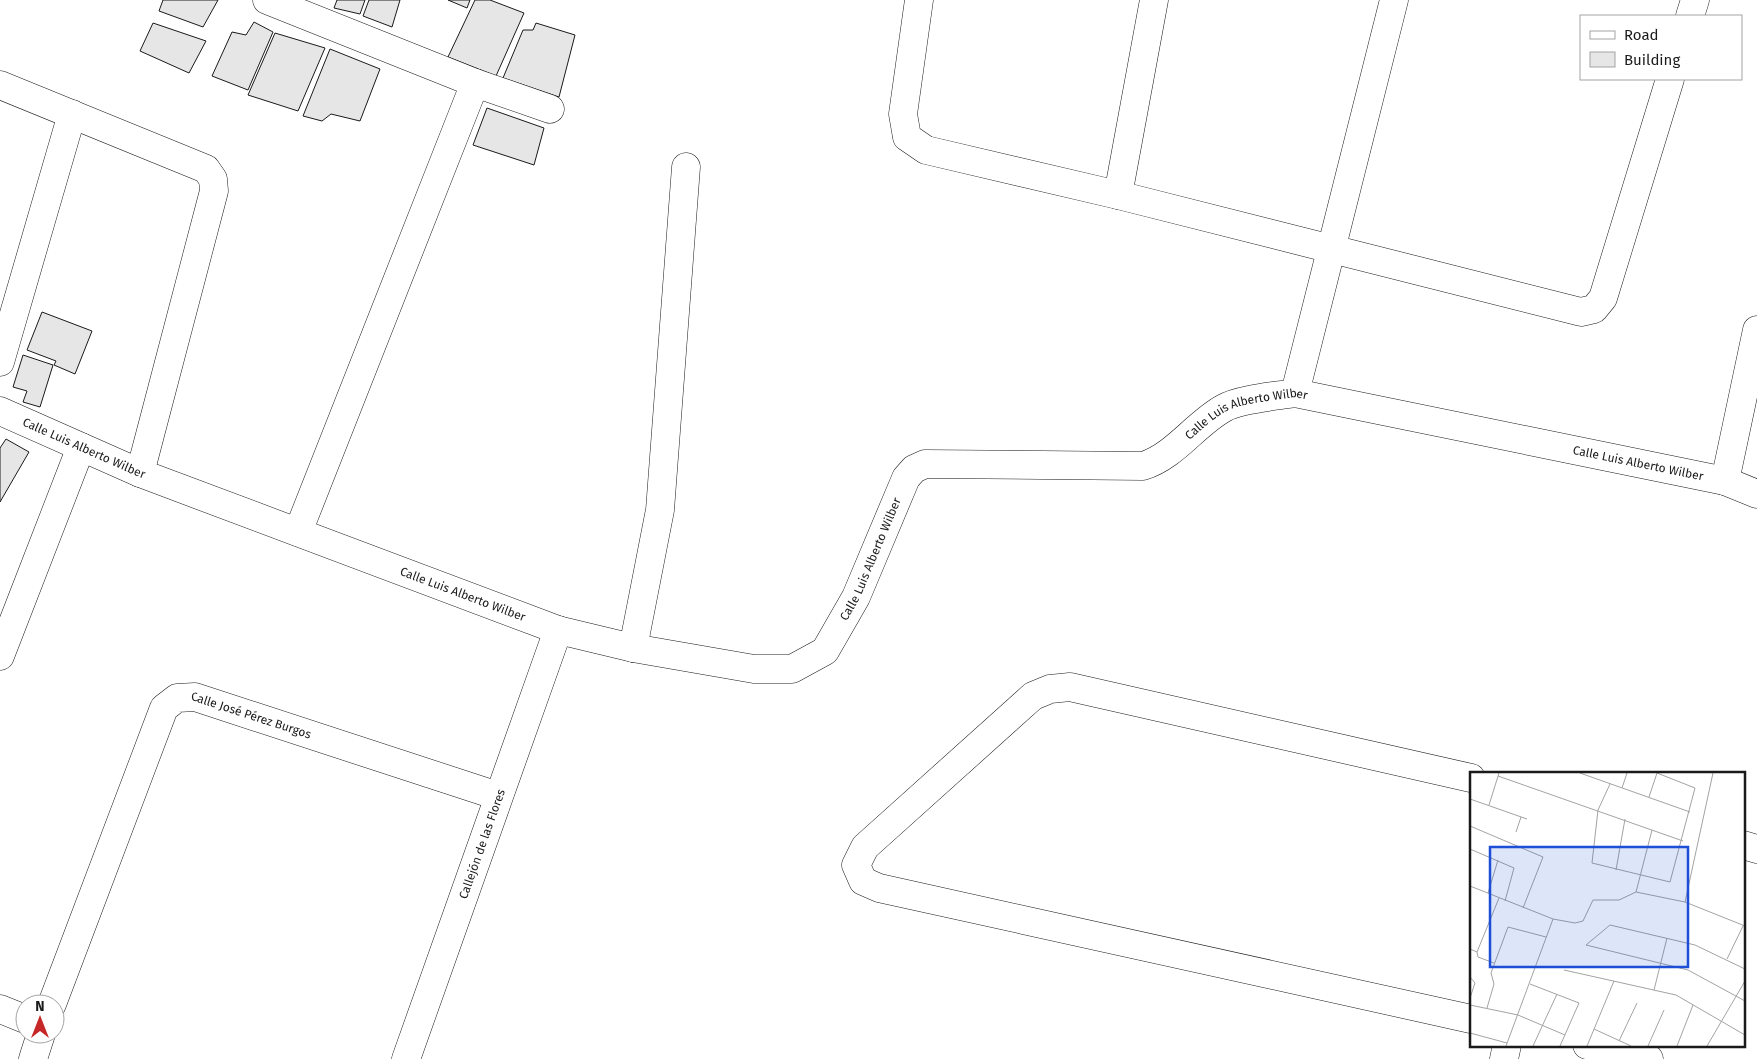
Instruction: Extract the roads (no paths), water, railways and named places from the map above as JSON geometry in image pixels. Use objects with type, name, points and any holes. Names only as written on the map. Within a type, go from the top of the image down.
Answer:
[{"type":"street","points":[[267,0],[475,83],[550,109]]},
{"type":"street","points":[[919,0],[904,114],[906,136],[926,150],[1118,195],[1580,312],[1594,309],[1603,298],[1670,80]]},
{"type":"street","points":[[1118,195],[1154,0]]},
{"type":"street","points":[[1295,393],[1394,0]]},
{"type":"street","points":[[1690,15],[1695,0]]},
{"type":"street","points":[[298,532],[475,83]]},
{"type":"street","points":[[0,85],[206,169],[213,178],[214,191],[140,473]]},
{"type":"street","points":[[0,362],[72,114]]},
{"type":"street","points":[[633,648],[660,510],[686,167]]},
{"type":"street","points":[[1725,481],[1757,330]]},
{"type":"street","name":"Calle Luis Alberto Wilber","points":[[0,411],[140,473],[558,630],[633,648],[754,669],[792,669],[825,651],[856,597],[906,478],[914,469],[926,464],[1143,466],[1160,458],[1225,407],[1295,393],[1725,481],[1757,494]]},
{"type":"street","points":[[0,656],[81,447]]},
{"type":"street","name":"Callejón de las Flores","points":[[406,1059],[558,630]]},
{"type":"street","points":[[1470,778],[1070,687],[1050,689],[1033,696],[865,847],[856,865],[863,881],[880,888],[1470,1020]]},
{"type":"street","name":"Calle José Pérez Burgos","points":[[56,994],[164,708],[177,698],[195,697],[498,796]]},
{"type":"street","points":[[1744,845],[1757,849]]},
{"type":"street","points":[[0,1009],[15,1015]]},
{"type":"street","points":[[33,1059],[38,1044]]},
{"type":"street","points":[[1504,1059],[1507,1046]]},
{"type":"street","points":[[1591,1046],[1649,1059]]}]
